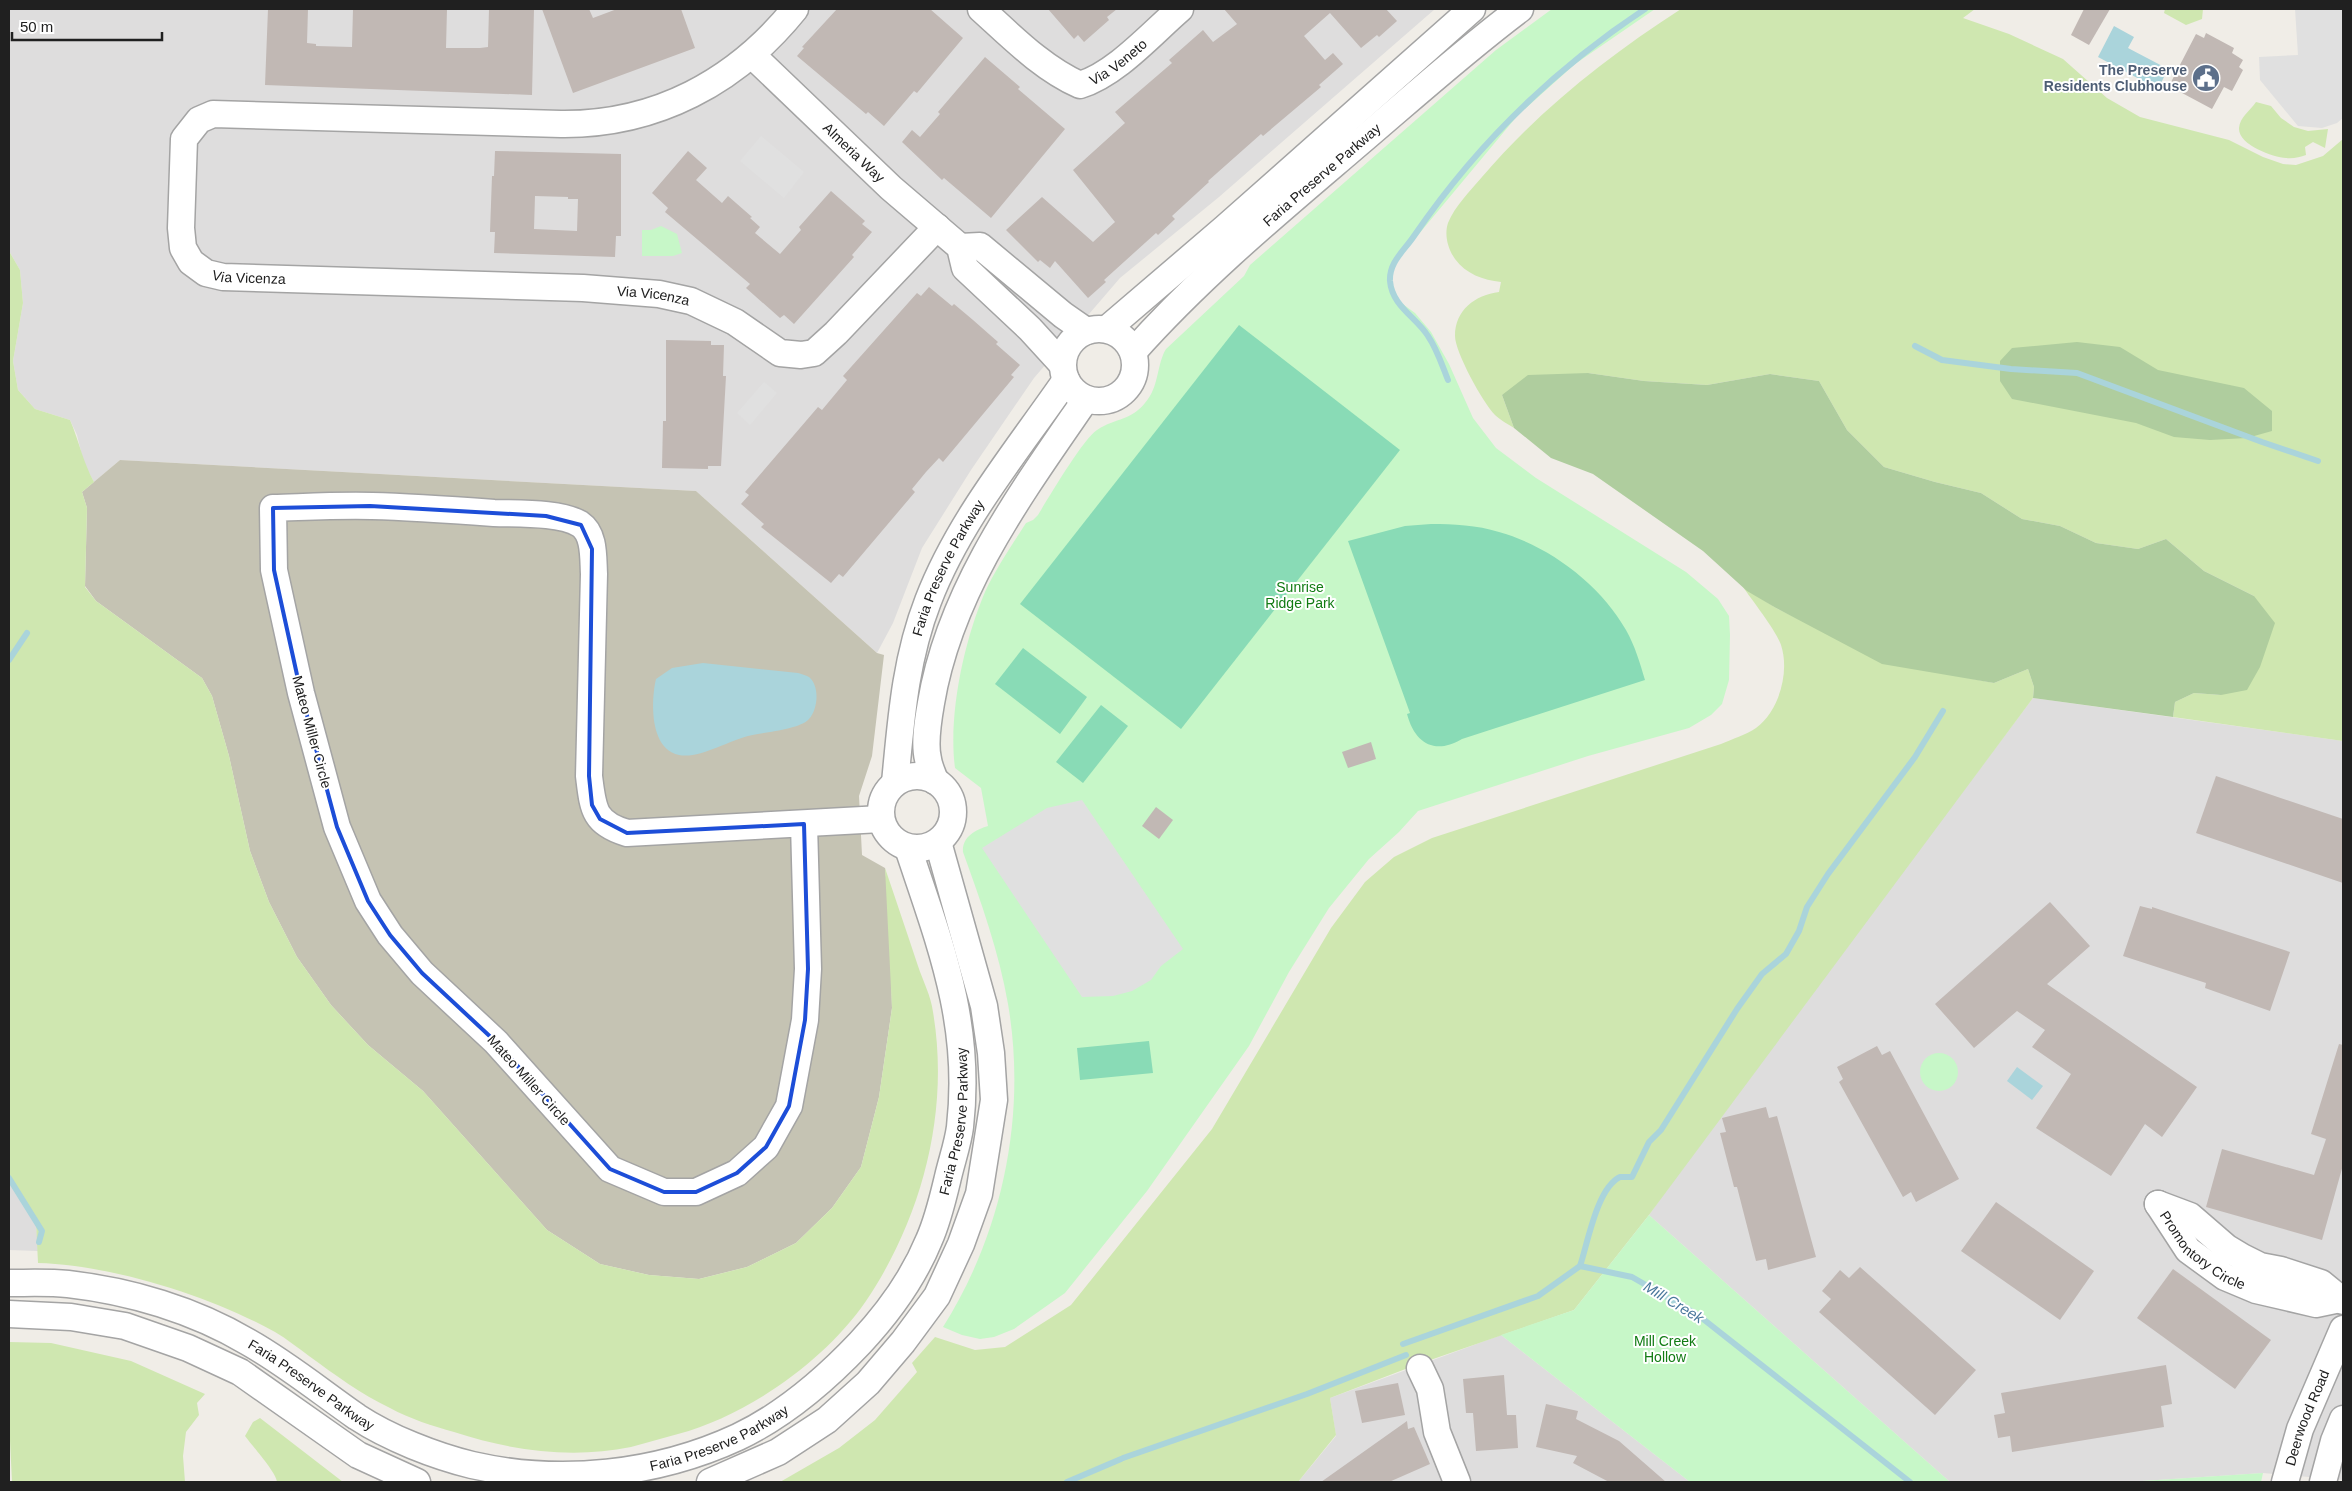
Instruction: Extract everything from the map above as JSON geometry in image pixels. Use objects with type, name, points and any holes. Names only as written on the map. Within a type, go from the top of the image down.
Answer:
[{"type":"street","name":"Via Vicenza","points":[[795,9],[752,55],[701,91],[645,114],[610,122],[561,124],[213,114],[199,120],[184,139],[180,228],[183,248],[191,262],[206,273],[223,277],[591,288],[660,294],[691,301],[735,322],[780,353],[791,356],[814,353],[836,334],[937,227]]},
{"type":"street","name":"Via Veneto","points":[[981,9],[1045,65],[1061,77],[1080,85],[1096,80],[1110,72],[1180,9]]},
{"type":"street","name":"Faria Preserve Parkway","points":[[1097,330],[1218,235],[1472,9]]},
{"type":"street","name":"Faria Preserve Parkway","points":[[1133,352],[1169,311],[1226,257],[1470,47],[1520,9]]},
{"type":"street","name":"Almeria Way","points":[[752,55],[891,188],[960,247],[966,268],[1030,329],[1064,372]]},
{"type":"street","points":[[960,247],[980,246],[1097,330],[1118,334],[1127,342],[1133,352],[1135,363],[1134,375],[1129,386],[1110,400],[1086,399],[1076,393],[1064,372],[1069,344],[1097,330]]},
{"type":"street","name":"Faria Preserve Parkway","points":[[895,783],[903,696],[913,648],[927,601],[949,553],[1064,372]]},
{"type":"street","name":"Faria Preserve Parkway","points":[[935,781],[927,758],[929,716],[937,669],[952,621],[974,575],[1037,470],[1086,399]]},
{"type":"street","name":"Mateo Miller Circle","points":[[804,824],[808,969],[805,1020],[789,1106],[766,1148],[737,1173],[696,1192],[664,1192],[610,1169],[496,1042],[422,973],[390,935],[368,901],[337,827],[298,684],[274,570],[273,508],[370,506],[508,513],[546,516],[570,520],[581,525],[588,533],[592,548],[594,574],[589,776],[592,805],[600,819],[613,829],[628,833],[881,819]]},
{"type":"street","points":[[915,776],[935,781],[949,796],[953,814],[949,830],[938,842],[924,847],[908,848],[898,844],[890,837],[881,819],[883,799],[895,783],[915,776]]},
{"type":"street","points":[[710,1482],[778,1452],[827,1420],[868,1383],[903,1342],[937,1296],[961,1244],[979,1194],[994,1100],[991,1053],[984,1006],[938,842]]},
{"type":"street","name":"Faria Preserve Parkway","points":[[9,1283],[65,1284],[126,1294],[184,1312],[247,1341],[307,1380],[361,1419],[421,1449],[469,1464],[520,1474],[576,1476],[631,1470],[685,1456],[739,1436],[786,1407],[830,1374],[867,1336],[900,1296],[929,1240],[942,1200],[960,1128],[962,1070],[960,1037],[948,968],[908,848]]},
{"type":"street","name":"Promontory Circle","points":[[2158,1204],[2190,1216],[2228,1248],[2242,1257],[2260,1266],[2321,1282],[2342,1300],[2316,1304],[2256,1290],[2225,1277],[2188,1250],[2158,1204]]},
{"type":"street","points":[[9,1314],[71,1317],[126,1326],[188,1348],[240,1372],[358,1455],[417,1482]]},
{"type":"street","name":"Deerwood Road","points":[[2285,1482],[2300,1429],[2343,1329]]},
{"type":"street","points":[[1420,1368],[1430,1389],[1437,1432],[1457,1482]]},
{"type":"street","points":[[2323,1482],[2334,1441],[2343,1419]]},
{"type":"highlighted area","points":[[370,506],[508,513],[546,516],[581,525],[592,549],[589,776],[592,805],[600,819],[627,833],[804,824],[808,969],[805,1020],[789,1106],[766,1147],[737,1173],[696,1192],[664,1192],[610,1169],[496,1042],[422,973],[390,935],[368,901],[337,827],[301,693],[274,570],[273,508]]},
{"type":"shaded area","points":[[9,9],[1435,9],[1219,197],[1120,278],[1034,378],[971,470],[922,548],[893,623],[877,653],[696,491],[120,460],[94,482],[84,464],[77,435],[70,420],[35,409],[18,390],[13,361],[23,303],[20,270],[9,251]]},
{"type":"shaded area","points":[[2295,9],[2343,9],[2343,118],[2337,123],[2322,128],[2298,126],[2260,80],[2259,57],[2298,55]]},
{"type":"shaded area","points":[[761,136],[804,172],[784,198],[740,161]]},
{"type":"shaded area","points":[[764,382],[777,393],[750,425],[737,413]]},
{"type":"shaded area","points":[[120,460],[696,491],[877,653],[884,655],[872,756],[859,796],[862,855],[885,868],[889,906],[892,1008],[879,1097],[861,1167],[832,1208],[796,1243],[747,1267],[699,1279],[649,1275],[600,1264],[547,1230],[423,1091],[368,1045],[331,1005],[297,957],[269,902],[250,851],[229,756],[212,696],[202,678],[96,601],[85,586],[87,508],[82,492]]},
{"type":"shaded area","points":[[2033,698],[2343,741],[2343,1480],[2263,1473],[2127,1482],[1950,1482],[1649,1215],[1725,1108]]},
{"type":"shaded area","points":[[1082,800],[1183,949],[1161,966],[1151,980],[1132,991],[1113,996],[1082,997],[982,848],[1047,808]]},
{"type":"shaded area","points":[[9,1175],[36,1222],[38,1251],[9,1250]]},
{"type":"shaded area","points":[[1501,1335],[1690,1482],[1298,1482],[1336,1436],[1330,1398]]},
{"type":"green space","name":"Sunrise Ridge Park","points":[[1552,9],[1655,9],[1575,64],[1518,115],[1398,259],[1390,272],[1392,285],[1400,302],[1415,313],[1431,332],[1449,364],[1473,418],[1496,448],[1536,478],[1686,572],[1718,599],[1729,616],[1730,635],[1729,680],[1722,704],[1711,715],[1689,728],[1588,756],[1418,811],[1399,832],[1369,859],[1329,908],[1289,972],[1249,1046],[1147,1191],[1065,1293],[1014,1329],[994,1337],[980,1339],[962,1335],[943,1327],[964,1290],[981,1252],[995,1212],[1005,1171],[1012,1129],[1014,1088],[1013,1046],[1008,1004],[1000,965],[989,927],[963,852],[967,838],[988,826],[981,788],[955,768],[953,747],[956,702],[964,655],[977,611],[985,592],[999,565],[1026,523],[1038,515],[1066,469],[1091,435],[1104,426],[1136,412],[1148,399],[1152,393],[1166,349],[1244,276],[1250,265],[1496,50]]},
{"type":"green space","points":[[1681,9],[1975,9],[1963,18],[2009,34],[2063,59],[2107,98],[2140,117],[2229,140],[2263,157],[2283,164],[2296,165],[2323,156],[2343,139],[2343,741],[2173,717],[2175,702],[2194,693],[2221,695],[2254,596],[2204,571],[2166,539],[2138,549],[2096,543],[2060,526],[2022,519],[1981,493],[1884,467],[1847,430],[1819,381],[1770,374],[1707,385],[1644,381],[1588,373],[1502,395],[1514,428],[1495,415],[1470,377],[1455,336],[1458,319],[1468,305],[1482,296],[1499,292],[1501,282],[1475,275],[1459,264],[1449,246],[1446,232],[1448,223],[1459,205],[1482,177],[1550,107],[1601,65]]},
{"type":"green space","points":[[2165,9],[2203,9],[2202,19],[2186,25],[2164,13]]},
{"type":"green space","points":[[2256,102],[2271,106],[2281,118],[2294,127],[2308,131],[2328,129],[2325,148],[2313,142],[2305,147],[2306,155],[2289,158],[2265,153],[2250,145],[2240,134],[2239,128],[2243,117]]},
{"type":"green space","points":[[661,226],[677,234],[682,253],[673,256],[642,256],[642,230],[651,230]]},
{"type":"green space","points":[[9,251],[20,270],[23,303],[13,361],[18,390],[35,409],[70,420],[94,482],[82,492],[87,508],[85,587],[96,601],[202,678],[212,696],[229,756],[250,851],[269,902],[297,957],[331,1005],[368,1045],[423,1091],[547,1230],[600,1264],[649,1275],[699,1279],[747,1267],[796,1243],[832,1208],[861,1167],[879,1097],[892,1008],[885,868],[929,994],[933,1012],[938,1088],[934,1126],[927,1163],[902,1235],[886,1269],[866,1301],[829,1344],[783,1383],[731,1414],[678,1434],[631,1447],[609,1451],[564,1453],[520,1448],[476,1439],[430,1425],[398,1412],[348,1384],[275,1332],[221,1306],[128,1276],[67,1265],[38,1263],[36,1222],[9,1175]]},
{"type":"green space","points":[[1239,325],[1400,450],[1181,729],[1020,604]]},
{"type":"green space","points":[[2077,342],[2120,347],[2158,370],[2244,388],[2272,411],[2272,431],[2247,438],[2210,440],[2174,437],[2136,423],[2012,399],[2000,381],[2000,361],[2012,348]]},
{"type":"green space","points":[[1588,373],[1644,381],[1707,385],[1770,374],[1819,381],[1847,430],[1884,467],[1981,493],[2022,519],[2060,526],[2096,543],[2138,549],[2166,539],[2204,571],[2254,596],[2275,623],[2260,667],[2247,690],[2221,695],[2194,693],[2175,702],[2173,717],[2033,698],[2034,687],[2028,669],[1994,683],[1882,664],[1747,591],[1703,551],[1593,474],[1551,458],[1514,428],[1502,395],[1528,375]]},
{"type":"green space","points":[[1431,524],[1465,525],[1518,538],[1554,557],[1571,569],[1588,582],[1615,613],[1632,642],[1645,680],[1462,739],[1452,744],[1435,746],[1427,744],[1415,733],[1407,714],[1410,713],[1348,541],[1405,526]]},
{"type":"green space","points":[[1743,587],[1776,608],[1817,628],[1942,673],[1994,683],[2028,669],[2034,687],[2033,698],[1649,1215],[1574,1310],[1416,1365],[1330,1398],[1336,1435],[1298,1482],[780,1482],[839,1448],[875,1420],[917,1372],[912,1363],[935,1337],[975,1350],[1005,1347],[1071,1305],[1212,1129],[1331,928],[1365,882],[1394,857],[1432,838],[1721,744],[1743,735],[1764,721],[1771,712],[1780,690],[1783,679],[1783,656],[1779,639],[1775,632]]},
{"type":"green space","points":[[1023,648],[1087,697],[1060,734],[995,684]]},
{"type":"green space","points":[[1101,705],[1128,726],[1083,783],[1056,762]]},
{"type":"green space","points":[[1149,1041],[1153,1073],[1080,1080],[1077,1048]]},
{"type":"green space","points":[[1939,1053],[1952,1059],[1958,1072],[1952,1085],[1939,1091],[1926,1085],[1920,1072],[1926,1059]]},
{"type":"green space","name":"Mill Creek Hollow","points":[[1649,1215],[1950,1482],[1690,1482],[1501,1335],[1574,1310]]},
{"type":"green space","points":[[9,1342],[51,1343],[131,1361],[205,1394],[197,1403],[199,1415],[186,1432],[183,1456],[185,1482],[12,1482],[9,1420]]},
{"type":"green space","points":[[260,1418],[343,1482],[277,1482],[269,1466],[245,1436],[253,1422]]},
{"type":"green space","points":[[2263,1473],[2261,1482],[2127,1482]]},
{"type":"water","points":[[2114,26],[2134,37],[2128,48],[2168,69],[2158,89],[2098,57]]},
{"type":"water","points":[[703,663],[798,673],[808,676],[813,681],[816,692],[816,704],[812,715],[804,723],[797,726],[740,738],[714,749],[695,754],[687,756],[669,751],[662,744],[654,723],[653,699],[656,679],[672,668]]},
{"type":"water","points":[[2017,1067],[2043,1086],[2032,1100],[2007,1081]]},
{"type":"building","points":[[268,9],[308,9],[307,43],[316,44],[316,46],[352,47],[353,9],[447,9],[446,48],[480,48],[488,47],[489,9],[534,9],[532,95],[265,85]]},
{"type":"building","points":[[542,9],[589,9],[593,18],[617,9],[681,9],[695,48],[573,93]]},
{"type":"building","points":[[837,9],[930,9],[963,38],[917,93],[914,91],[884,126],[868,112],[866,114],[797,56],[804,48],[802,47]]},
{"type":"building","points":[[1048,9],[1117,9],[1107,17],[1109,20],[1084,42],[1078,35],[1074,39]]},
{"type":"building","points":[[1224,9],[1386,9],[1397,21],[1379,37],[1377,35],[1361,48],[1330,13],[1304,36],[1325,60],[1333,53],[1343,64],[1319,85],[1321,87],[1263,136],[1261,134],[1208,181],[1172,216],[1175,219],[1158,235],[1156,233],[1104,280],[1106,282],[1088,298],[1055,261],[1050,268],[1040,260],[1038,262],[1006,230],[1042,197],[1093,242],[1115,222],[1073,170],[1125,123],[1115,112],[1172,63],[1169,60],[1203,30],[1213,42],[1237,24]]},
{"type":"building","points":[[2084,9],[2110,9],[2089,45],[2071,35]]},
{"type":"building","name":"The Preserve Residents Clubhouse","points":[[2206,33],[2234,48],[2232,53],[2243,60],[2239,67],[2243,70],[2232,91],[2224,87],[2212,109],[2169,86],[2196,34],[2204,38]]},
{"type":"building","points":[[985,57],[1020,87],[1018,89],[1065,129],[991,218],[944,178],[942,180],[902,142],[912,130],[920,137],[940,114],[938,112]]},
{"type":"building","points":[[495,151],[621,154],[621,236],[616,236],[615,257],[494,253],[495,232],[490,232],[492,176],[494,176]],"holes":[[[535,196],[568,197],[568,199],[578,199],[577,231],[534,229]]]},
{"type":"building","points":[[688,151],[707,168],[696,180],[722,203],[728,196],[752,217],[750,218],[760,227],[755,233],[780,254],[801,230],[799,227],[831,191],[865,221],[862,224],[872,232],[852,255],[854,257],[794,324],[784,315],[780,318],[746,288],[750,284],[665,212],[668,208],[652,193]]},
{"type":"building","points":[[929,287],[973,320],[1020,365],[1011,375],[1014,377],[943,462],[939,458],[926,472],[912,489],[915,492],[843,577],[839,574],[831,583],[761,527],[764,524],[741,504],[749,495],[745,492],[818,407],[822,410],[847,380],[843,376],[917,293],[921,296]]},
{"type":"building","points":[[666,340],[711,341],[711,345],[724,345],[723,376],[726,376],[721,466],[708,466],[708,469],[662,468],[663,421],[666,421]]},
{"type":"building","points":[[1371,742],[1376,759],[1348,768],[1342,752]]},
{"type":"building","points":[[2216,776],[2343,819],[2343,883],[2196,833]]},
{"type":"building","points":[[1156,807],[1173,820],[1159,839],[1142,826]]},
{"type":"building","points":[[2050,902],[2090,946],[2047,984],[2197,1087],[2162,1137],[2145,1124],[2111,1176],[2036,1128],[2071,1074],[2032,1047],[2045,1030],[2017,1011],[1974,1048],[1935,1004]]},
{"type":"building","points":[[2140,906],[2152,909],[2152,907],[2290,952],[2270,1011],[2205,988],[2206,983],[2123,956]]},
{"type":"building","points":[[2339,1044],[2343,1045],[2343,1165],[2322,1240],[2206,1207],[2222,1149],[2314,1175],[2326,1139],[2311,1134]]},
{"type":"building","points":[[1877,1046],[1882,1055],[1890,1051],[1959,1179],[1916,1202],[1911,1192],[1903,1197],[1839,1082],[1843,1079],[1837,1067]]},
{"type":"building","points":[[1766,1107],[1769,1118],[1777,1116],[1816,1257],[1768,1270],[1766,1259],[1756,1261],[1737,1187],[1734,1187],[1720,1133],[1726,1132],[1722,1118]]},
{"type":"building","points":[[1996,1202],[2094,1271],[2060,1320],[1961,1251]]},
{"type":"building","points":[[1860,1267],[1976,1370],[1935,1415],[1819,1312],[1831,1299],[1822,1291],[1840,1270],[1849,1278]]},
{"type":"building","points":[[2173,1269],[2271,1340],[2235,1389],[2137,1318]]},
{"type":"building","points":[[2166,1365],[2172,1404],[2161,1406],[2164,1427],[2012,1452],[2010,1436],[1998,1438],[1994,1415],[2005,1413],[2001,1393]]},
{"type":"building","points":[[1504,1375],[1507,1415],[1516,1415],[1518,1448],[1476,1451],[1473,1413],[1466,1413],[1463,1379]]},
{"type":"building","points":[[1398,1383],[1405,1415],[1362,1423],[1355,1391]]},
{"type":"building","points":[[1546,1404],[1578,1411],[1576,1419],[1619,1441],[1666,1482],[1609,1482],[1573,1463],[1577,1456],[1536,1447]]},
{"type":"building","points":[[1407,1421],[1408,1429],[1414,1427],[1430,1464],[1389,1482],[1321,1482]]},
{"type":"waterway","points":[[1448,380],[1437,352],[1428,336],[1395,297],[1390,281],[1390,274],[1395,262],[1463,171],[1518,111],[1579,57],[1645,9]]},
{"type":"waterway","points":[[1915,346],[1942,360],[2011,369],[2077,373],[2318,461]]},
{"type":"waterway","points":[[9,660],[27,633]]},
{"type":"waterway","points":[[1580,1266],[1594,1217],[1605,1192],[1620,1177],[1632,1177],[1649,1142],[1661,1130],[1737,1009],[1762,974],[1786,954],[1799,931],[1807,907],[1828,874],[1915,757],[1943,711]]},
{"type":"waterway","points":[[9,1178],[42,1231],[39,1242]]},
{"type":"waterway","name":"Mill Creek","points":[[1403,1344],[1538,1296],[1580,1266],[1632,1277],[1698,1315],[1910,1482]]},
{"type":"waterway","points":[[1123,1458],[1307,1394],[1406,1355]]},
{"type":"waterway","points":[[1067,1482],[1121,1459]]},
{"type":"place","name":"The Preserve Residents Clubhouse","points":[[2206,78]]}]
